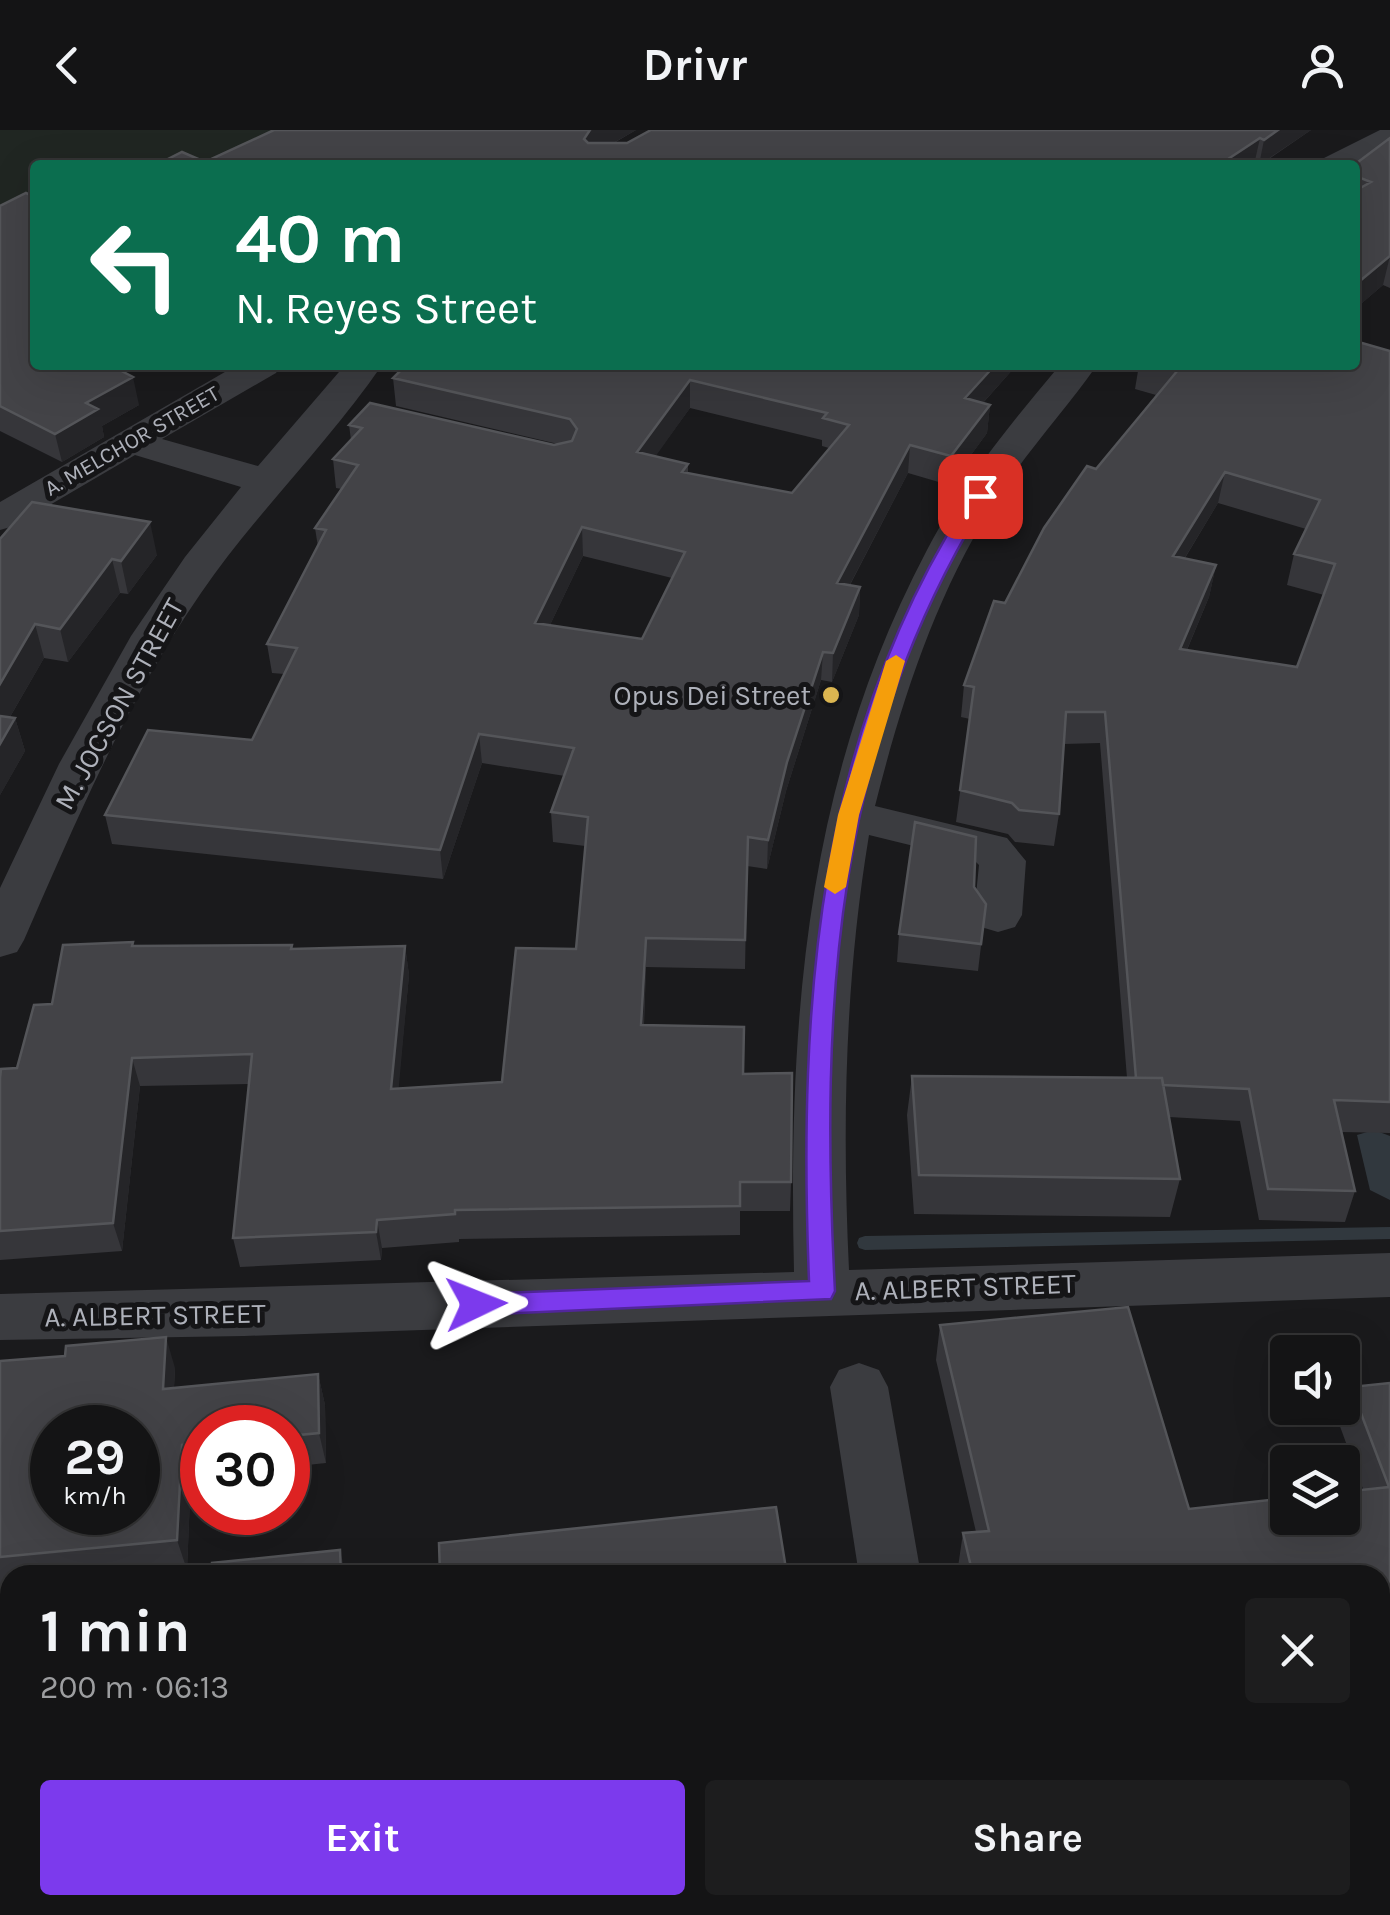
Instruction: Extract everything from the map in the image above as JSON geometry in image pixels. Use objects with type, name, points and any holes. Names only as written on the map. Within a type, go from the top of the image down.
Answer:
[{"type":"street","points":[[1346,160],[1390,137]]},
{"type":"street","name":"A. MELCHOR STREET","points":[[0,518],[254,370]]},
{"type":"street","name":"M. JOCSON STREET","points":[[0,940],[70,783],[177,598],[264,482],[346,410],[362,370]]},
{"type":"street","points":[[822,1291],[816,1153],[818,1028],[830,916],[848,815],[891,671],[947,548],[1014,443],[1075,370]]},
{"type":"street","points":[[129,442],[228,468],[264,482]]},
{"type":"street","points":[[848,815],[991,849],[1004,860],[998,915]]},
{"type":"street","name":"A. ALBERT STREET","points":[[0,1316],[244,1313],[1390,1275]]},
{"type":"street","points":[[859,1387],[888,1565]]},
{"type":"shaded area","points":[[0,130],[320,130],[262,160],[30,160],[30,221],[0,236]]},
{"type":"shaded area","points":[[1374,1130],[1390,1136],[1390,1200],[1370,1190],[1357,1135]]},
{"type":"building","points":[[274,130],[590,130],[584,139],[588,143],[627,143],[651,130],[1278,130],[1227,160],[209,160]]},
{"type":"building","points":[[1390,138],[1390,256],[1360,281],[1360,188],[1371,182],[1360,178],[1360,160]]},
{"type":"building","points":[[182,152],[200,160],[166,160]]},
{"type":"building","points":[[26,193],[30,195],[30,370],[120,370],[133,377],[86,403],[98,409],[55,434],[0,406],[0,206]]},
{"type":"building","points":[[1360,342],[1390,351],[1390,1102],[1334,1100],[1355,1191],[1268,1189],[1249,1089],[1163,1085],[1162,1078],[1136,1078],[1105,712],[1066,712],[1059,814],[1019,810],[1012,803],[960,790],[974,687],[964,685],[994,601],[1005,603],[1044,528],[1087,466],[1096,469],[1178,370],[1360,370]],"holes":[[[1225,472],[1320,500],[1294,554],[1335,564],[1297,667],[1180,649],[1216,565],[1173,556]]]},
{"type":"building","points":[[401,370],[990,370],[965,398],[990,405],[951,456],[910,445],[837,583],[860,587],[833,653],[823,652],[787,762],[768,840],[748,837],[745,940],[646,938],[641,1025],[744,1027],[743,1074],[792,1073],[791,1182],[740,1182],[740,1206],[455,1210],[455,1214],[377,1220],[376,1232],[233,1238],[252,1054],[132,1058],[113,1223],[0,1231],[1,1069],[17,1068],[34,1005],[52,1004],[63,945],[133,942],[132,946],[292,945],[291,949],[405,946],[391,1089],[502,1082],[516,948],[576,949],[588,817],[551,812],[574,748],[479,734],[440,850],[105,815],[148,730],[252,740],[297,648],[267,644],[326,530],[315,528],[358,465],[333,459],[362,428],[349,425],[370,403],[554,445],[572,441],[577,429],[570,419],[393,378]],"holes":[[[690,380],[827,413],[823,418],[849,425],[792,493],[682,472],[688,464],[637,452]],[[582,527],[685,552],[642,639],[535,623]]]},
{"type":"building","points":[[32,502],[150,522],[121,561],[112,559],[60,629],[35,624],[0,684],[0,539]]},
{"type":"building","points":[[0,716],[15,718],[0,744]]},
{"type":"building","points":[[915,822],[976,837],[974,887],[986,904],[981,944],[899,934]]},
{"type":"building","points":[[912,1076],[1162,1078],[1180,1179],[919,1175]]},
{"type":"building","points":[[1128,1307],[1189,1509],[1270,1500],[1270,1535],[1360,1535],[1360,1490],[1389,1487],[1360,1411],[1360,1386],[1390,1383],[1390,1565],[971,1565],[963,1533],[989,1531],[940,1325]]},
{"type":"building","points":[[166,1337],[163,1389],[318,1374],[319,1433],[310,1434],[310,1405],[180,1405],[177,1540],[0,1557],[0,1361],[65,1356],[66,1346]]},
{"type":"building","points":[[776,1507],[785,1565],[440,1565],[439,1543]]},
{"type":"building","points":[[340,1550],[341,1565],[212,1563]]},
{"type":"waterway","points":[[865,1243],[1390,1233]]},
{"type":"slow traffic","points":[[835,887],[848,815],[896,661]]},
{"type":"place","name":"Opus Dei Street","points":[[831,695]]},
{"type":"route","points":[[476,1304],[822,1291],[816,1153],[818,1028],[830,916],[848,815],[891,671],[947,548],[980,496]]}]
